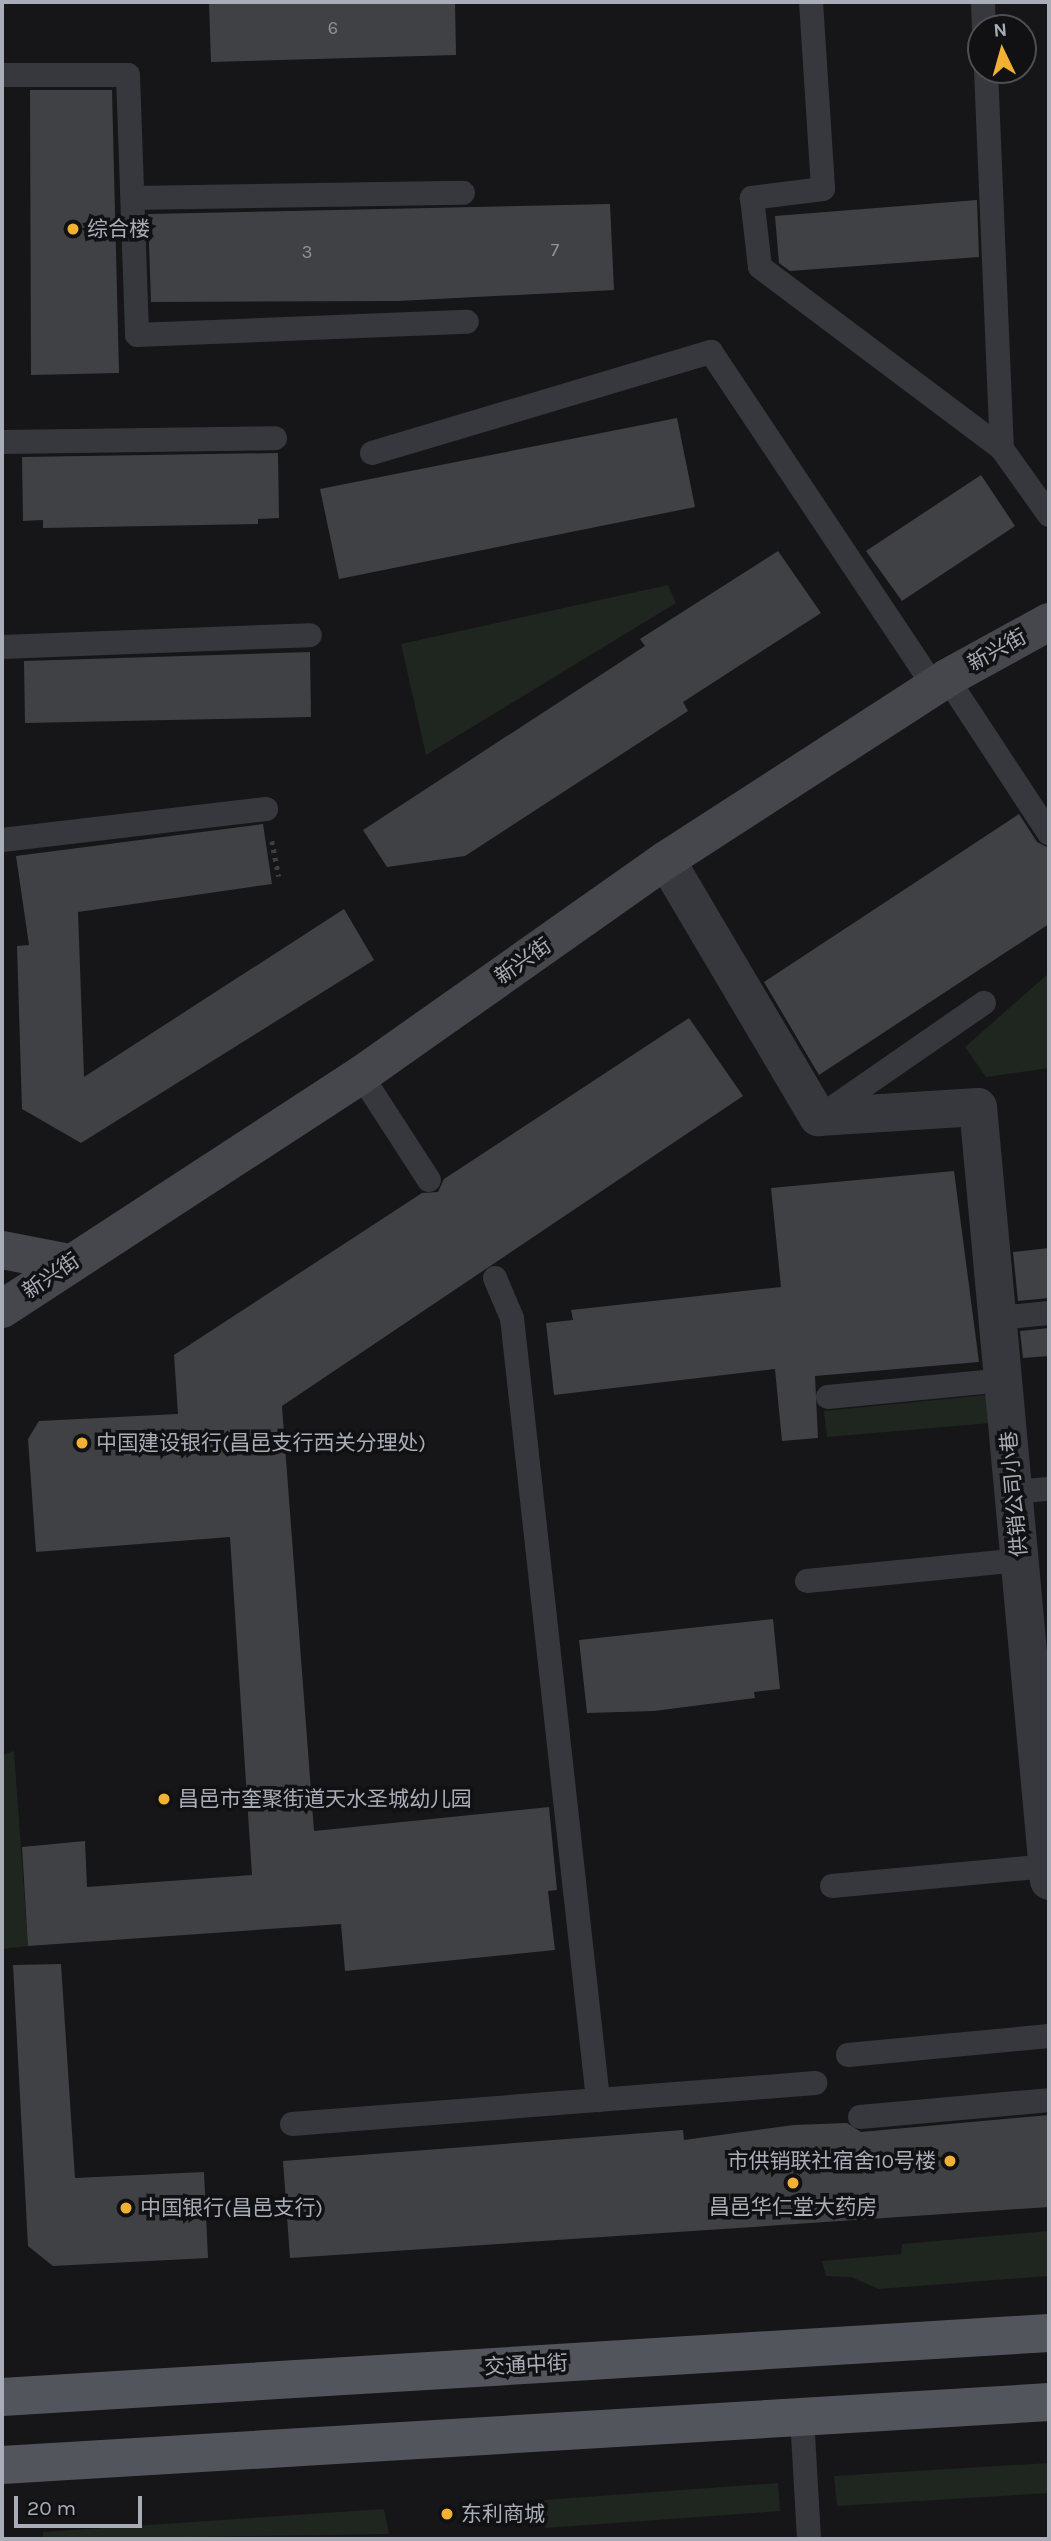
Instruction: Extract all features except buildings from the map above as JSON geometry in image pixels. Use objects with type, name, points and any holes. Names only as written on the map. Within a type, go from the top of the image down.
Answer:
[{"type":"main road","name":"交通中街","points":[[2,2397],[1049,2333]]},
{"type":"main road","points":[[2,2465],[1049,2402]]},
{"type":"street","name":"新兴街","points":[[2,1309],[361,1075],[666,860],[941,682],[1049,622]]},
{"type":"street","points":[[666,860],[818,1117]]},
{"type":"street","name":"供销公司小巷","points":[[818,1117],[978,1107],[1003,1380],[1031,1491],[1020,1560],[1042,1711],[1049,1874]]},
{"type":"street","points":[[2,1250],[69,1263]]},
{"type":"lane","points":[[811,2],[823,189],[752,198],[760,267],[1002,449],[1049,515]]},
{"type":"lane","points":[[2,75],[128,75],[137,335],[467,322]]},
{"type":"lane","points":[[987,84],[1002,449]]},
{"type":"lane","points":[[133,198],[463,193]]},
{"type":"lane","points":[[372,453],[711,352],[1049,833]]},
{"type":"lane","points":[[2,442],[275,439]]},
{"type":"lane","points":[[2,647],[310,635]]},
{"type":"lane","points":[[2,840],[266,809]]},
{"type":"lane","points":[[818,1117],[984,1003]]},
{"type":"lane","points":[[361,1075],[429,1180]]},
{"type":"lane","points":[[495,1278],[512,1318],[598,2100]]},
{"type":"lane","points":[[998,1318],[1049,1313]]},
{"type":"lane","points":[[828,1397],[1003,1380]]},
{"type":"lane","points":[[807,1581],[1020,1560]]},
{"type":"lane","points":[[832,1886],[1049,1874]]},
{"type":"lane","points":[[848,2055],[1049,2036]]},
{"type":"lane","points":[[292,2124],[816,2083]]},
{"type":"lane","points":[[860,2117],[1049,2100]]},
{"type":"lane","points":[[802,2417],[809,2539]]},
{"type":"shaded area","points":[[668,585],[676,603],[426,755],[401,644]]},
{"type":"shaded area","points":[[1049,973],[1049,1068],[986,1077],[965,1047]]},
{"type":"shaded area","points":[[987,1395],[991,1423],[827,1437],[824,1411]]},
{"type":"shaded area","points":[[14,1751],[28,1946],[2,1949],[2,1755]]},
{"type":"shaded area","points":[[1049,2231],[1049,2276],[879,2289],[851,2277],[826,2276],[822,2261],[901,2254],[902,2244]]},
{"type":"shaded area","points":[[1049,2463],[1049,2493],[837,2506],[834,2476]]},
{"type":"shaded area","points":[[778,2483],[780,2511],[545,2528],[544,2500]]},
{"type":"shaded area","points":[[384,2509],[389,2534],[43,2539],[43,2532]]},
{"type":"place","name":"综合楼","points":[[73,229]]},
{"type":"place","name":"中国建设银行(昌邑支行西关分理处)","points":[[82,1443]]},
{"type":"place","name":"昌邑市奎聚街道天水圣城幼儿园","points":[[164,1799]]},
{"type":"place","name":"市供销联社宿舍10号楼","points":[[950,2161]]},
{"type":"place","name":"昌邑华仁堂大药房","points":[[793,2183]]},
{"type":"place","name":"中国银行(昌邑支行)","points":[[126,2208]]},
{"type":"place","name":"东利商城","points":[[447,2514]]}]
